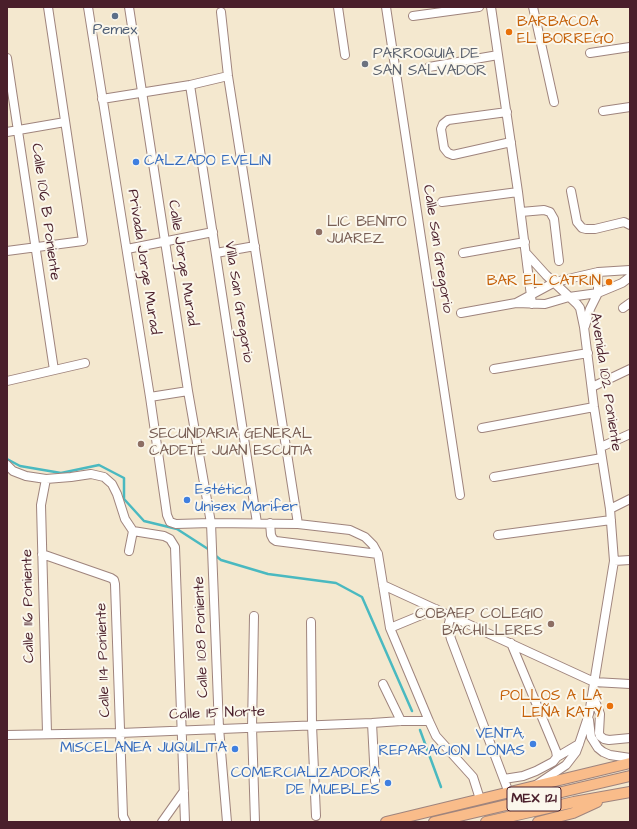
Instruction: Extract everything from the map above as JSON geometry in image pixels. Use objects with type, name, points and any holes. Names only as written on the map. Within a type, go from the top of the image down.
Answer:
[{"type":"main road","points":[[386,822],[630,763]]},
{"type":"main road","name":"MEX 121","points":[[434,822],[630,776]]},
{"type":"main road","name":"MEX 121","points":[[486,822],[574,802],[630,792]]},
{"type":"main road","points":[[538,822],[573,813],[611,796]]},
{"type":"street","points":[[7,251],[83,241],[48,7]]},
{"type":"street","name":"Privada Jorge Murad","points":[[88,7],[127,249],[167,515],[170,522],[176,524],[211,523]]},
{"type":"street","name":"Calle Jorge Murad","points":[[129,7],[188,391],[211,523]]},
{"type":"street","points":[[338,7],[345,55]]},
{"type":"street","name":"Calle San Gregorio","points":[[386,7],[460,495]]},
{"type":"street","points":[[413,16],[479,7]]},
{"type":"street","points":[[491,7],[527,254],[532,304]]},
{"type":"street","points":[[534,7],[554,102]]},
{"type":"street","points":[[221,12],[228,76],[298,524]]},
{"type":"street","points":[[590,53],[630,47]]},
{"type":"street","points":[[429,67],[498,55]]},
{"type":"street","name":"Calle 106 B Poniente","points":[[7,58],[54,370]]},
{"type":"street","points":[[102,99],[190,85],[228,76]]},
{"type":"street","name":"Villa San Gregorio","points":[[190,85],[258,523]]},
{"type":"street","points":[[603,111],[630,107]]},
{"type":"street","points":[[507,112],[448,120],[443,124],[442,129],[444,148],[453,156],[511,142]]},
{"type":"street","points":[[7,132],[65,122]]},
{"type":"street","points":[[570,190],[577,222],[582,228],[586,230],[595,229],[624,222],[630,225]]},
{"type":"street","points":[[442,202],[518,192]]},
{"type":"street","points":[[521,212],[544,210],[550,212],[554,219],[559,262]]},
{"type":"street","points":[[127,249],[213,232]]},
{"type":"street","points":[[463,253],[525,242]]},
{"type":"street","points":[[216,253],[255,246]]},
{"type":"street","name":"Avenida 102 Poniente","points":[[527,254],[580,308],[584,326],[594,407],[610,509],[614,561],[589,714],[579,744],[574,756],[566,765],[532,787]]},
{"type":"street","points":[[461,313],[516,302],[555,282],[598,272],[630,270]]},
{"type":"street","points":[[584,326],[598,293],[598,272]]},
{"type":"street","points":[[516,302],[545,304],[569,297],[598,293],[622,283],[630,277]]},
{"type":"street","points":[[494,369],[588,353]]},
{"type":"street","points":[[7,381],[85,363]]},
{"type":"street","points":[[592,387],[630,369]]},
{"type":"street","points":[[150,397],[188,391]]},
{"type":"street","points":[[482,428],[594,407]]},
{"type":"street","points":[[601,447],[630,434]]},
{"type":"street","points":[[494,477],[602,458]]},
{"type":"street","points":[[7,465],[13,471],[26,476],[46,479],[91,474],[104,477],[112,484],[117,494],[125,519],[133,531],[129,551]]},
{"type":"street","name":"Calle 116 Poniente","points":[[46,479],[41,505],[46,733]]},
{"type":"street","points":[[610,509],[630,499]]},
{"type":"street","points":[[498,535],[611,520]]},
{"type":"street","points":[[211,523],[298,524],[350,530],[365,537],[373,545],[378,554],[390,628],[429,721],[436,736],[473,777],[480,800]]},
{"type":"street","name":"Calle 108 Poniente","points":[[211,523],[219,728],[227,822]]},
{"type":"street","points":[[270,523],[271,535],[273,539],[276,540],[378,554]]},
{"type":"street","points":[[133,531],[164,536],[170,540],[175,547],[185,822]]},
{"type":"street","name":"Calle 114 Poniente","points":[[42,554],[114,580],[124,819]]},
{"type":"street","points":[[614,561],[630,560]]},
{"type":"street","points":[[383,585],[594,682],[630,684]]},
{"type":"street","points":[[390,628],[436,609]]},
{"type":"street","points":[[451,615],[448,627],[451,639],[509,793]]},
{"type":"street","points":[[254,616],[252,728],[255,822]]},
{"type":"street","points":[[311,622],[312,725],[316,816]]},
{"type":"street","points":[[511,643],[556,751],[557,758]]},
{"type":"street","points":[[383,684],[401,721]]},
{"type":"street","points":[[592,697],[600,714],[600,736],[609,740],[630,738]]},
{"type":"street","name":"Avenida 102 Poniente","points":[[589,714],[591,737],[598,748],[610,755],[630,758]]},
{"type":"street","name":"Calle 15 Norte","points":[[7,735],[46,733],[120,733],[429,721]]},
{"type":"street","points":[[372,723],[375,781]]},
{"type":"street","points":[[504,779],[523,776],[536,771],[553,762],[579,744]]},
{"type":"street","points":[[162,822],[184,791]]},
{"type":"waterway","points":[[7,459],[20,466],[61,473],[99,465],[124,478],[124,499],[144,521],[177,529],[208,549]]},
{"type":"waterway","points":[[216,556],[221,560],[268,574],[336,583],[362,597],[412,711]]},
{"type":"waterway","points":[[420,730],[441,787]]},
{"type":"place","name":"Pemex","points":[[115,16]]},
{"type":"place","name":"BARBACOA EL BORREGO","points":[[509,32]]},
{"type":"place","name":"PARROQUIA DE SAN SALVADOR","points":[[365,64]]},
{"type":"place","name":"CALZADO EVELIN","points":[[136,162]]},
{"type":"place","name":"LIC BENITO JUAREZ","points":[[319,232]]},
{"type":"place","name":"BAR EL CATRIN","points":[[609,282]]},
{"type":"place","name":"SECUNDARIA GENERAL CADETE JUAN ESCUTIA","points":[[141,444]]},
{"type":"place","name":"Estética Unisex Marifer","points":[[187,500]]},
{"type":"place","name":"COBAEP COLEGIO BACHILLERES","points":[[551,624]]},
{"type":"place","name":"POLLOS A LA LEÑA KATY","points":[[610,706]]},
{"type":"place","name":"VENTA, REPARACION LONAS","points":[[533,744]]},
{"type":"place","name":"MISCELANEA JUQUILITA","points":[[235,749]]},
{"type":"place","name":"COMERCIALIZADORA DE MUEBLES","points":[[388,783]]}]
